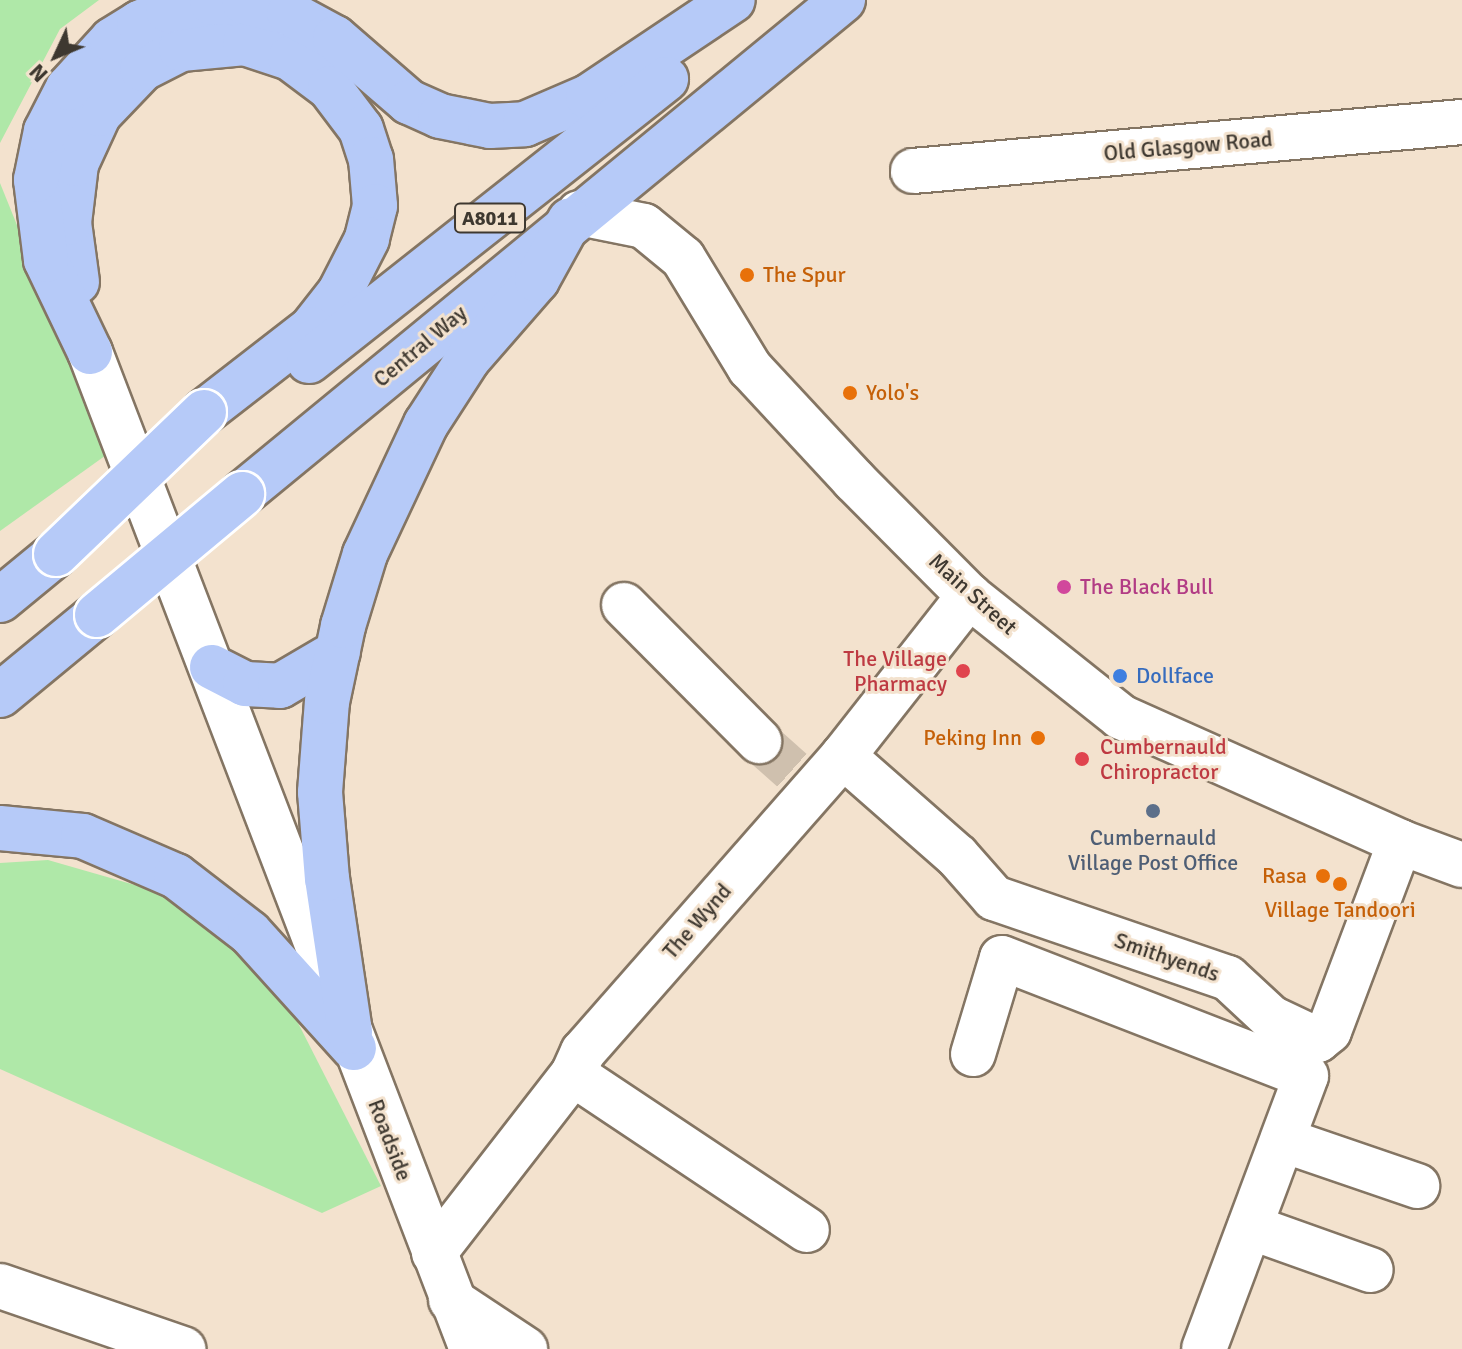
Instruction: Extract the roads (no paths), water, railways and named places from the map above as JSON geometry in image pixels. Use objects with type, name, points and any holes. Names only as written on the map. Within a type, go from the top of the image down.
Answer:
[{"type":"main road","points":[[90,352],[46,260],[36,180],[51,118],[68,88],[112,40],[139,23],[168,10],[212,3],[244,2],[289,13],[335,38],[409,102],[440,116],[498,126],[545,118],[615,83],[733,0]]},
{"type":"main road","name":"A8011","points":[[0,600],[210,423],[762,0]]},
{"type":"main road","name":"Central Way","points":[[0,695],[574,217],[843,0]]},
{"type":"main road","points":[[90,352],[69,223],[76,164],[99,114],[142,69],[181,49],[245,43],[290,58],[330,88],[361,129],[374,176],[372,222],[340,292],[311,329],[210,423]]},
{"type":"main road","points":[[353,1041],[321,834],[322,745],[338,652],[365,554],[410,454],[468,359],[537,280],[574,217]]},
{"type":"main road","points":[[212,667],[245,684],[280,686],[338,652]]},
{"type":"main road","points":[[0,828],[83,836],[176,876],[250,933],[353,1041]]},
{"type":"street","name":"Old Glasgow Road","points":[[913,171],[1462,122]]},
{"type":"street","name":"Main Street","points":[[574,217],[644,226],[683,258],[750,368],[969,596],[1121,717],[1400,842],[1462,865]]},
{"type":"street","name":"Roadside","points":[[90,352],[434,1253],[463,1346]]},
{"type":"street","name":"The Wynd","points":[[434,1253],[573,1074],[583,1052],[804,782],[843,756],[969,596]]},
{"type":"street","points":[[624,605],[759,741]]},
{"type":"street","name":"Smithyends","points":[[843,756],[957,856],[994,898],[1228,978],[1312,1058]]},
{"type":"street","points":[[1204,1349],[1312,1058],[1329,1031],[1400,842]]},
{"type":"street","points":[[973,1054],[1002,958],[1312,1058]]},
{"type":"street","points":[[573,1074],[807,1230]]},
{"type":"street","points":[[1283,1140],[1417,1186]]},
{"type":"street","points":[[1250,1227],[1371,1270]]},
{"type":"street","points":[[0,1286],[183,1349]]},
{"type":"street","points":[[451,1300],[525,1349]]},
{"type":"tunnel","points":[[759,741],[795,773]]},
{"type":"place","name":"The Spur","points":[[747,275]]},
{"type":"place","name":"Yolo's","points":[[850,393]]},
{"type":"place","name":"The Black Bull","points":[[1064,587]]},
{"type":"place","name":"The Village Pharmacy","points":[[963,671]]},
{"type":"place","name":"Dollface","points":[[1120,676]]},
{"type":"place","name":"Peking Inn","points":[[1038,738]]},
{"type":"place","name":"Cumbernauld Chiropractor","points":[[1082,759]]},
{"type":"place","name":"Cumbernauld Village Post Office","points":[[1153,811]]},
{"type":"place","name":"Rasa","points":[[1323,876]]},
{"type":"place","name":"Village Tandoori","points":[[1340,884]]}]
